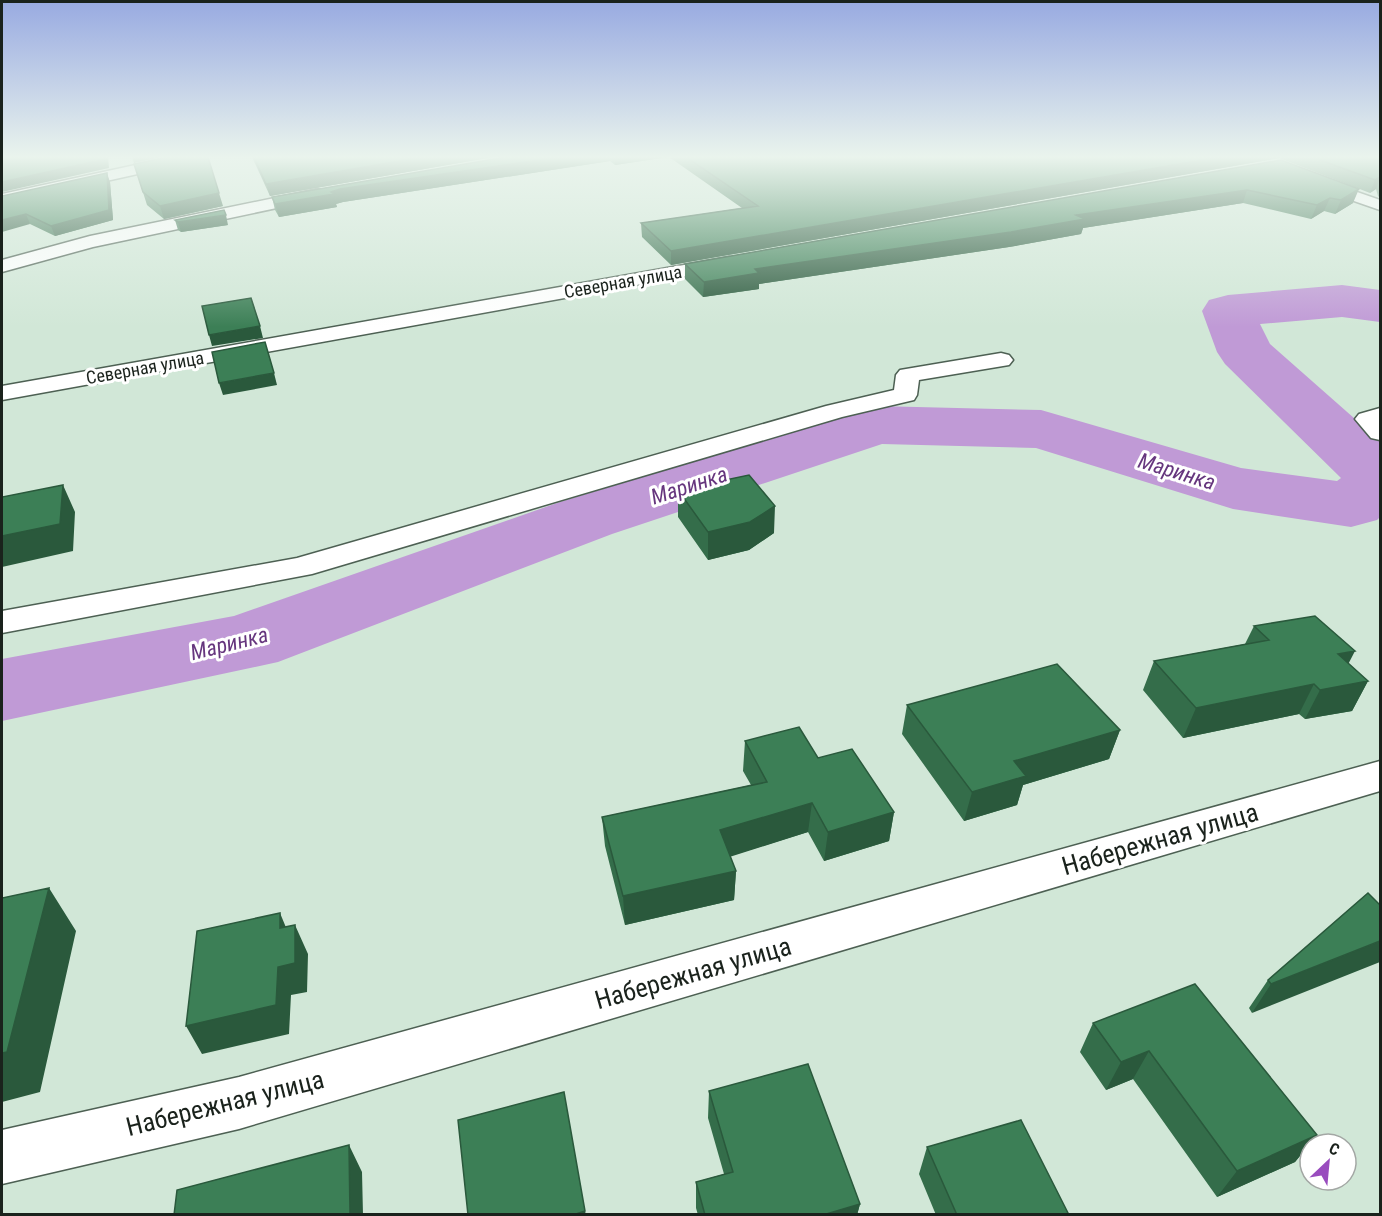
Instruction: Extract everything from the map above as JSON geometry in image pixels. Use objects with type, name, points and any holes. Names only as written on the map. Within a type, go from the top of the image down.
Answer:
[{"type":"street","points":[[2,266],[90,242],[223,214]]},
{"type":"street","name":"Северная улица","points":[[2,393],[752,259]]},
{"type":"street","points":[[2,622],[301,567],[834,411],[905,395],[908,375],[1001,360]]},
{"type":"street","points":[[1380,416],[1368,419],[1380,432]]},
{"type":"street","name":"Набережная улица","points":[[2,1157],[239,1103],[1380,776]]},
{"type":"building","points":[[2,214],[95,214],[51,226],[26,214],[2,220]]},
{"type":"building","points":[[206,214],[226,215],[178,222],[175,220]]},
{"type":"building","points":[[705,214],[889,214],[671,251],[641,223]]},
{"type":"building","points":[[973,214],[1085,214],[1076,215],[1085,219],[755,269],[759,273],[704,282],[685,264]]},
{"type":"building","points":[[251,298],[260,326],[209,335],[202,306]]},
{"type":"building","points":[[265,342],[274,373],[219,383],[212,352]]},
{"type":"building","points":[[749,475],[775,506],[750,522],[708,532],[678,490]]},
{"type":"building","points":[[63,485],[60,524],[2,536],[2,497]]},
{"type":"building","points":[[1315,616],[1355,651],[1338,654],[1368,681],[1320,690],[1314,684],[1196,708],[1154,661],[1269,640],[1254,626]]},
{"type":"building","points":[[1057,664],[1120,730],[1014,761],[1026,776],[972,792],[907,705]]},
{"type":"building","points":[[799,727],[818,758],[852,749],[894,812],[828,832],[812,803],[720,830],[736,871],[623,896],[602,817],[767,782],[745,741]]},
{"type":"building","points":[[49,888],[7,1052],[2,1053],[2,898]]},
{"type":"building","points":[[1368,893],[1380,905],[1380,941],[1271,984],[1268,980]]},
{"type":"building","points":[[280,913],[280,928],[295,925],[295,963],[278,967],[276,1005],[186,1026],[197,931]]},
{"type":"building","points":[[1195,984],[1315,1132],[1298,1132],[1298,1144],[1237,1171],[1149,1051],[1121,1062],[1093,1023]]},
{"type":"building","points":[[808,1064],[860,1204],[823,1215],[705,1215],[696,1182],[733,1172],[709,1091]]},
{"type":"building","points":[[564,1092],[585,1211],[573,1215],[468,1215],[458,1120]]},
{"type":"building","points":[[1021,1120],[1069,1215],[957,1215],[927,1147]]},
{"type":"building","points":[[349,1145],[350,1215],[174,1215],[177,1190]]},
{"type":"waterway","name":"Маринка","points":[[1380,306],[1342,301],[1228,311],[1245,352],[1380,477]]},
{"type":"waterway","name":"Маринка","points":[[2,690],[248,642],[586,518],[792,454],[876,425],[1041,429],[1233,488],[1351,505],[1380,482]]}]
